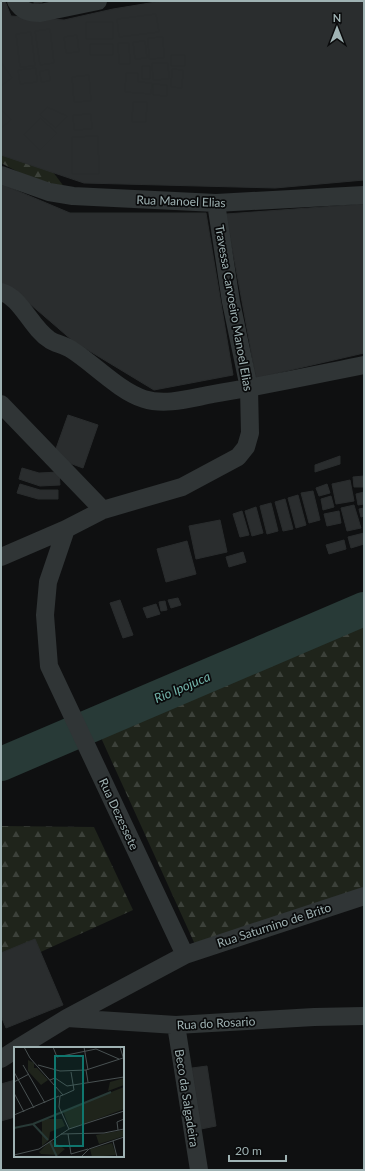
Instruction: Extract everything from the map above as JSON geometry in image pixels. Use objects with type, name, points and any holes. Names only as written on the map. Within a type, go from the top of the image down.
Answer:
[{"type":"street","points":[[16,1],[20,7],[30,13],[98,1]]},
{"type":"street","name":"Rua Manoel Elias","points":[[1,176],[49,192],[73,196],[216,204],[364,195]]},
{"type":"street","name":"Travessa Carvoeiro Manoel Elias","points":[[104,510],[182,487],[238,457],[246,447],[250,433],[249,388],[231,302],[216,204]]},
{"type":"street","points":[[1,292],[6,293],[14,299],[36,329],[50,340],[71,349],[128,391],[144,399],[164,402],[249,388],[364,365]]},
{"type":"street","points":[[1,404],[104,510],[66,529],[1,557]]},
{"type":"street","name":"Rua Dezessete","points":[[66,529],[48,582],[44,615],[49,666],[185,955]]},
{"type":"street","name":"Rua Saturnino de Brito","points":[[185,955],[364,896]]},
{"type":"street","points":[[19,1047],[67,1018],[185,955]]},
{"type":"street","name":"Rua do Rosario","points":[[67,1018],[176,1025],[314,1017],[364,1016]]},
{"type":"street","name":"Beco da Salgadeira","points":[[176,1025],[199,1170]]},
{"type":"street","points":[[1,1059],[14,1050]]},
{"type":"green space","points":[[1,150],[50,168],[65,188],[26,176],[1,163]]},
{"type":"green space","points":[[364,613],[364,892],[198,951],[102,740],[104,720],[316,630]]},
{"type":"green space","points":[[1,826],[94,827],[133,910],[1,970]]},
{"type":"building","points":[[1,1],[5,1],[11,16],[64,20],[113,9],[162,1],[364,1],[364,180],[275,188],[84,183],[1,155]]},
{"type":"building","points":[[34,1],[42,1],[42,3],[34,4]]},
{"type":"building","points":[[156,14],[159,32],[119,37],[117,19]]},
{"type":"building","points":[[86,22],[113,22],[113,39],[86,39]]},
{"type":"building","points":[[50,29],[54,63],[40,65],[35,31]]},
{"type":"building","points":[[31,32],[35,66],[20,67],[16,34]]},
{"type":"building","points":[[77,35],[79,52],[66,53],[64,37]]},
{"type":"building","points":[[163,37],[164,58],[149,59],[148,38]]},
{"type":"building","points":[[145,41],[147,58],[135,59],[133,42]]},
{"type":"building","points":[[118,43],[129,43],[130,64],[119,64]]},
{"type":"building","points":[[90,44],[113,44],[113,55],[90,55]]},
{"type":"building","points":[[171,55],[185,55],[185,66],[171,66]]},
{"type":"building","points":[[1,62],[12,78],[2,85],[1,83]]},
{"type":"building","points":[[152,63],[168,63],[169,79],[153,80]]},
{"type":"building","points":[[142,66],[150,66],[150,79],[142,79]]},
{"type":"building","points":[[36,68],[37,82],[20,84],[18,70]]},
{"type":"building","points":[[172,69],[183,70],[182,88],[171,87]]},
{"type":"building","points":[[49,70],[50,81],[41,82],[40,71]]},
{"type":"building","points":[[126,73],[138,73],[138,82],[152,83],[151,94],[125,92]]},
{"type":"building","points":[[89,75],[91,101],[74,102],[72,77]]},
{"type":"building","points":[[153,84],[167,85],[167,96],[153,95]]},
{"type":"building","points":[[133,102],[147,102],[146,122],[132,122]]},
{"type":"building","points":[[47,107],[67,116],[56,128],[40,115]]},
{"type":"building","points":[[2,110],[11,120],[1,128],[1,112]]},
{"type":"building","points":[[91,114],[92,129],[74,130],[73,115]]},
{"type":"building","points":[[40,118],[57,133],[40,150],[24,135]]},
{"type":"building","points":[[98,136],[99,174],[72,174],[72,137]]},
{"type":"building","points":[[1,184],[70,213],[206,213],[233,375],[154,390],[73,341],[15,291],[1,288]]},
{"type":"building","points":[[364,204],[364,353],[256,378],[226,214]]},
{"type":"building","points":[[68,415],[98,425],[83,468],[53,457]]},
{"type":"building","points":[[340,456],[340,464],[315,472],[315,465]]},
{"type":"building","points":[[22,468],[39,473],[59,472],[60,485],[40,486],[19,479]]},
{"type":"building","points":[[364,476],[364,487],[354,487],[353,477]]},
{"type":"building","points":[[350,480],[354,501],[336,504],[332,484]]},
{"type":"building","points":[[20,484],[40,490],[58,490],[58,499],[38,499],[17,493]]},
{"type":"building","points":[[327,484],[330,493],[319,496],[316,488]]},
{"type":"building","points":[[313,491],[320,520],[309,523],[301,493]]},
{"type":"building","points":[[364,492],[364,504],[358,505],[356,494]]},
{"type":"building","points":[[298,495],[306,525],[296,528],[288,498]]},
{"type":"building","points":[[331,496],[334,507],[323,510],[321,499]]},
{"type":"building","points":[[285,499],[293,529],[283,531],[275,502]]},
{"type":"building","points":[[271,503],[278,531],[267,534],[260,506]]},
{"type":"building","points":[[354,505],[361,528],[347,531],[341,508]]},
{"type":"building","points":[[256,507],[263,533],[252,536],[245,511]]},
{"type":"building","points":[[364,508],[364,516],[361,517],[359,509]]},
{"type":"building","points":[[242,511],[249,535],[240,537],[233,514]]},
{"type":"building","points":[[339,511],[341,523],[327,526],[324,514]]},
{"type":"building","points":[[220,520],[227,552],[196,559],[189,526]]},
{"type":"building","points":[[364,533],[364,544],[351,548],[348,537]]},
{"type":"building","points":[[344,540],[346,549],[329,554],[326,545]]},
{"type":"building","points":[[187,541],[196,574],[166,582],[157,549]]},
{"type":"building","points":[[243,552],[246,562],[229,567],[226,557]]},
{"type":"building","points":[[178,598],[181,605],[171,608],[168,600]]},
{"type":"building","points":[[120,600],[133,635],[123,638],[110,603]]},
{"type":"building","points":[[165,601],[167,610],[161,611],[159,602]]},
{"type":"building","points":[[156,604],[160,614],[147,618],[143,608]]},
{"type":"building","points":[[35,939],[63,1005],[6,1028],[1,1016],[1,953]]},
{"type":"building","points":[[207,1066],[216,1126],[201,1129],[192,1068]]},
{"type":"building","points":[[14,1080],[14,1117],[1,1121],[1,1084]]},
{"type":"waterway","name":"Rio Ipojuca","points":[[1,764],[364,609]]}]
